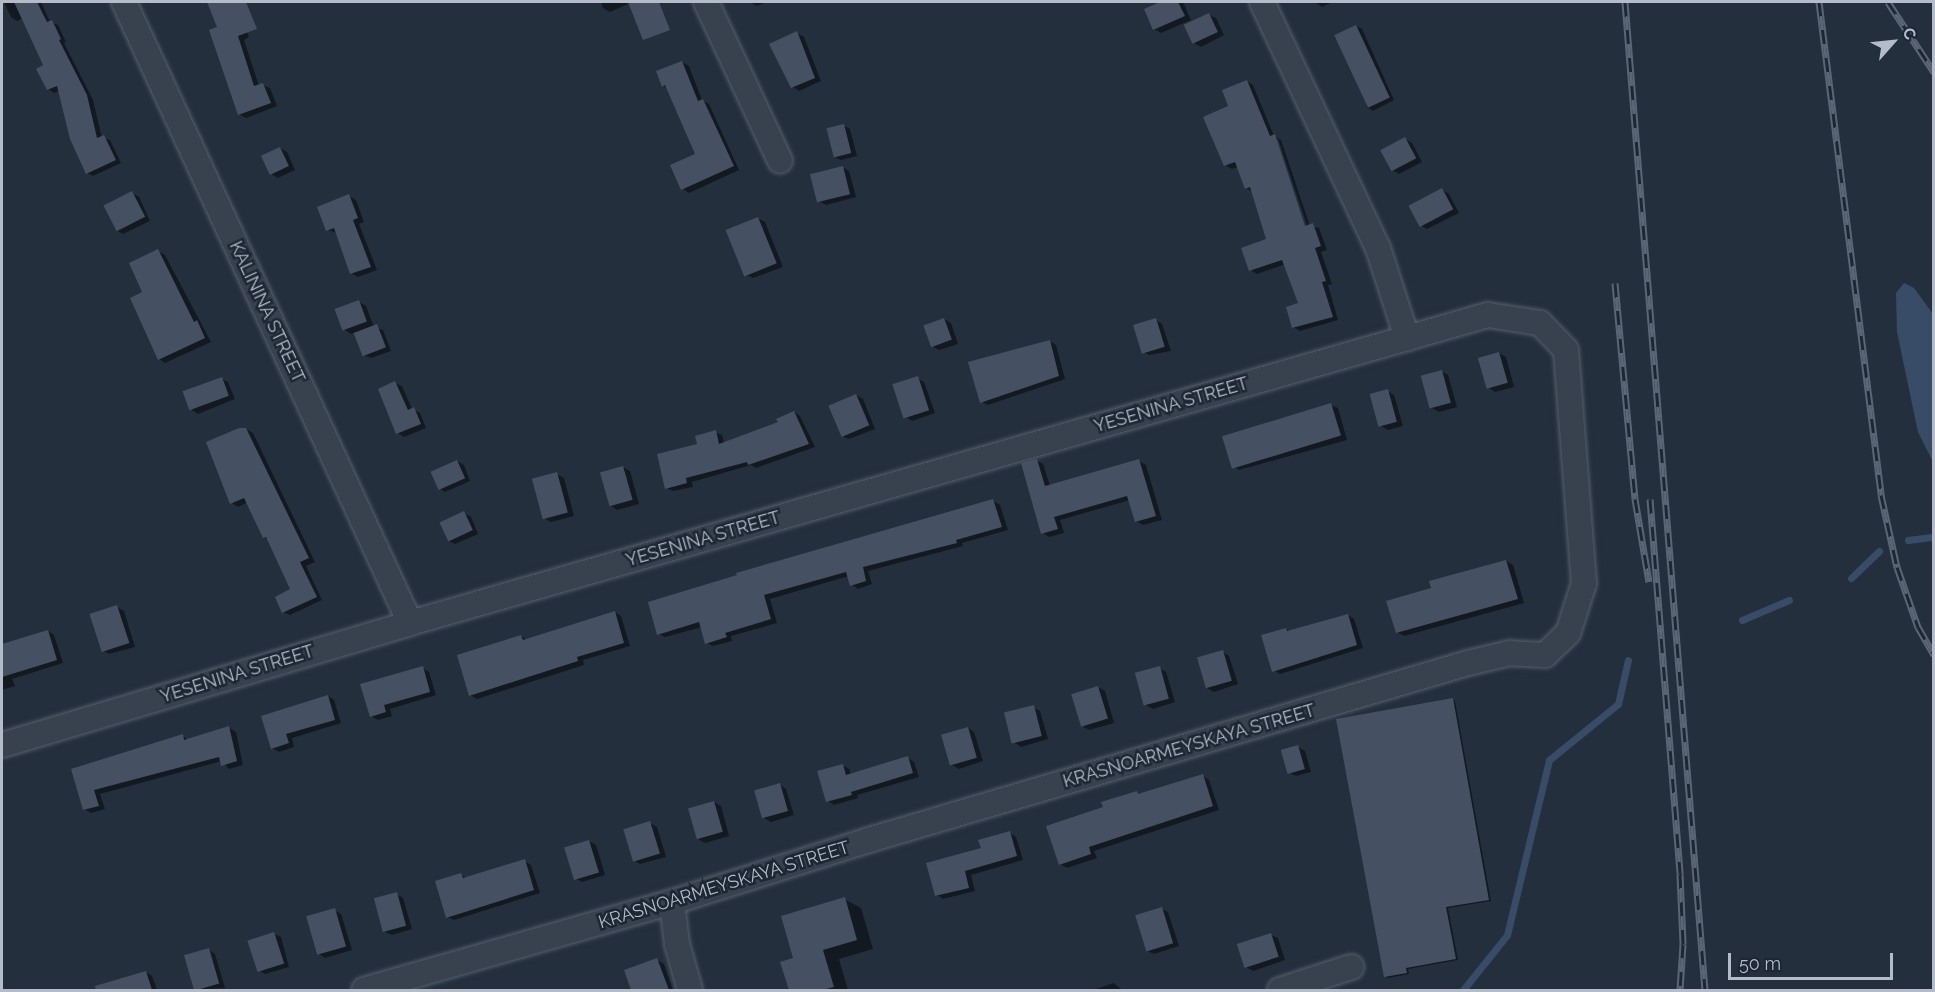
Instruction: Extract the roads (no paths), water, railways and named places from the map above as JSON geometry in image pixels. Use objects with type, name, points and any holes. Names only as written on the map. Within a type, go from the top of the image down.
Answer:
[{"type":"street","name":"KALININA STREET","points":[[124,2],[410,622]]},
{"type":"street","points":[[706,2],[780,161]]},
{"type":"street","points":[[1262,2],[1378,248],[1407,338]]},
{"type":"street","name":"KRASNOARMEYSKAYA STREET","points":[[364,990],[672,902],[869,840],[1468,663],[1510,653],[1545,654],[1568,633],[1584,583],[1566,350],[1540,323],[1488,315],[1407,338]]},
{"type":"street","name":"YESENINA STREET","points":[[2,745],[410,622],[1407,338]]},
{"type":"street","points":[[672,902],[677,944],[690,990]]},
{"type":"street","points":[[1280,990],[1351,967]]},
{"type":"water","points":[[1904,283],[1914,288],[1933,314],[1933,462],[1918,432],[1897,332],[1896,293]]},
{"type":"waterway","points":[[1908,540],[1934,537]]},
{"type":"waterway","points":[[1851,578],[1879,551]]},
{"type":"waterway","points":[[1742,620],[1789,600]]},
{"type":"waterway","points":[[1463,990],[1507,935],[1549,760],[1618,704],[1628,660]]},
{"type":"railway","points":[[1625,2],[1705,990]]},
{"type":"railway","points":[[1819,2],[1881,495],[1897,567],[1918,627],[1934,655]]},
{"type":"railway","points":[[1888,2],[1934,72]]},
{"type":"railway","points":[[1615,283],[1635,499],[1649,582]]},
{"type":"railway","points":[[1650,499],[1680,874],[1683,944],[1680,990]]}]
